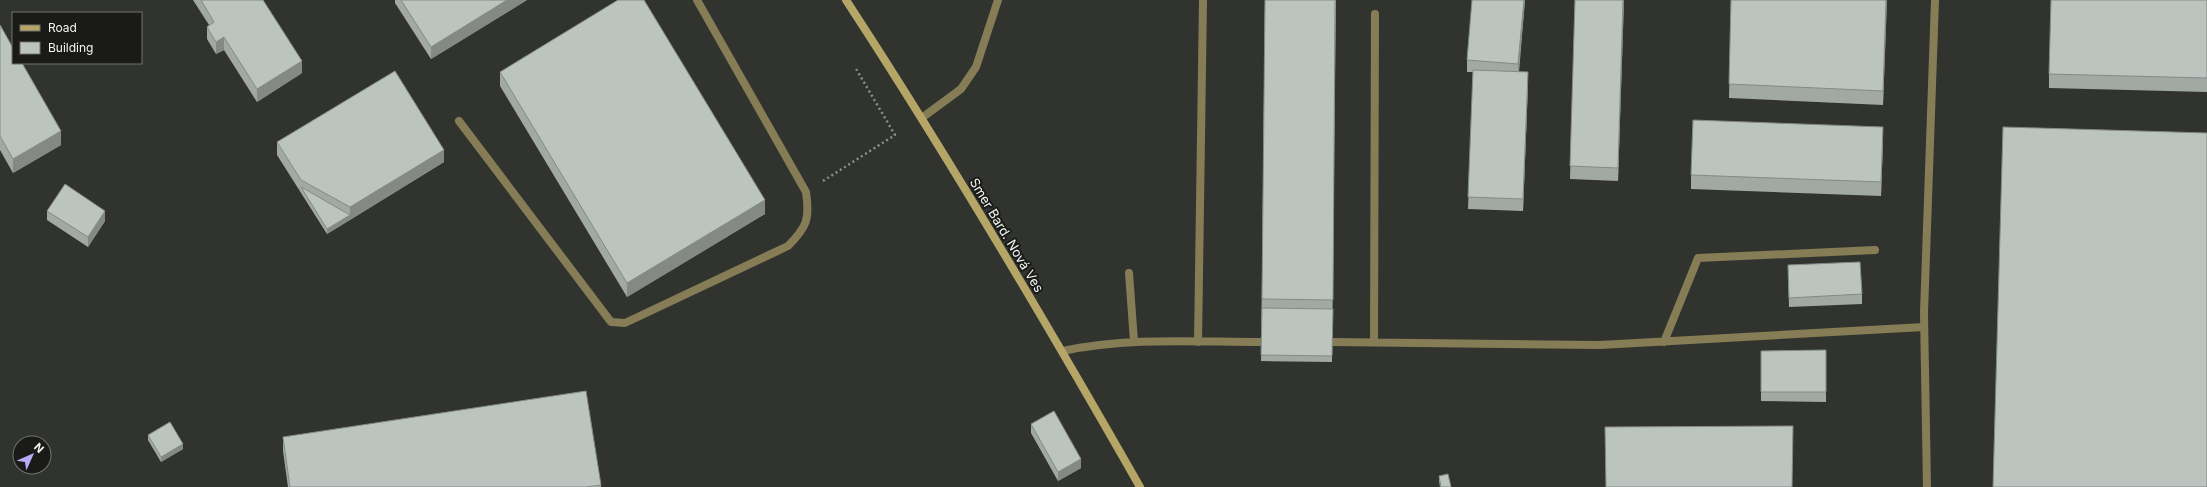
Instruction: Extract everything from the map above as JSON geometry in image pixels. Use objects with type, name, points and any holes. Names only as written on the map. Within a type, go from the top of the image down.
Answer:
[{"type":"street","name":"Smer Bard. Nová Ves","points":[[846,0],[923,118],[1063,351],[1140,487]]},
{"type":"lane","points":[[459,121],[611,322],[625,323],[788,246],[803,232],[809,212],[806,192],[697,0]]},
{"type":"lane","points":[[923,118],[961,89],[976,67],[998,0]]},
{"type":"lane","points":[[1198,342],[1203,0]]},
{"type":"lane","points":[[1927,487],[1924,327],[1935,0]]},
{"type":"lane","points":[[1374,342],[1375,14]]},
{"type":"lane","points":[[1664,342],[1698,258],[1875,250]]},
{"type":"lane","points":[[1129,274],[1134,341]]},
{"type":"lane","points":[[1332,342],[1600,345],[1924,327]]},
{"type":"lane","points":[[1063,351],[1093,344],[1134,341],[1262,342]]},
{"type":"path","points":[[806,192],[895,135],[855,67]]},
{"type":"building","points":[[201,0],[263,0],[302,61],[257,89],[224,37],[216,42],[207,27],[214,22]]},
{"type":"building","points":[[401,0],[507,0],[431,47]]},
{"type":"building","points":[[618,0],[644,0],[765,200],[627,283],[500,72]]},
{"type":"building","points":[[1265,0],[1335,0],[1333,300],[1262,299]]},
{"type":"building","points":[[1472,0],[1524,0],[1518,64],[1467,60]]},
{"type":"building","points":[[1575,0],[1623,0],[1618,168],[1570,166]]},
{"type":"building","points":[[1731,0],[1886,0],[1883,91],[1729,84]]},
{"type":"building","points":[[2051,0],[2207,0],[2207,78],[2049,74]]},
{"type":"building","points":[[0,25],[12,46],[12,64],[23,64],[61,131],[13,159],[0,136]]},
{"type":"building","points":[[1473,70],[1528,72],[1523,199],[1468,197]]},
{"type":"building","points":[[395,71],[444,150],[350,207],[301,180],[277,142]]},
{"type":"building","points":[[1693,120],[1883,127],[1881,182],[1691,175]]},
{"type":"building","points":[[2003,127],[2207,133],[2207,487],[1993,487]]},
{"type":"building","points":[[65,184],[105,211],[88,237],[47,211]]},
{"type":"building","points":[[301,187],[350,215],[327,229]]},
{"type":"building","points":[[1860,262],[1862,294],[1789,298],[1788,265]]},
{"type":"building","points":[[1262,308],[1333,309],[1332,356],[1261,355]]},
{"type":"building","points":[[1826,350],[1826,392],[1761,392],[1761,351]]},
{"type":"building","points":[[586,391],[601,485],[586,487],[290,487],[283,437]]},
{"type":"building","points":[[1054,411],[1081,459],[1058,472],[1031,424]]},
{"type":"building","points":[[170,422],[183,444],[161,457],[148,435]]},
{"type":"building","points":[[1793,426],[1792,487],[1606,487],[1605,427]]},
{"type":"building","points":[[1448,474],[1451,487],[1441,487],[1439,476]]}]
